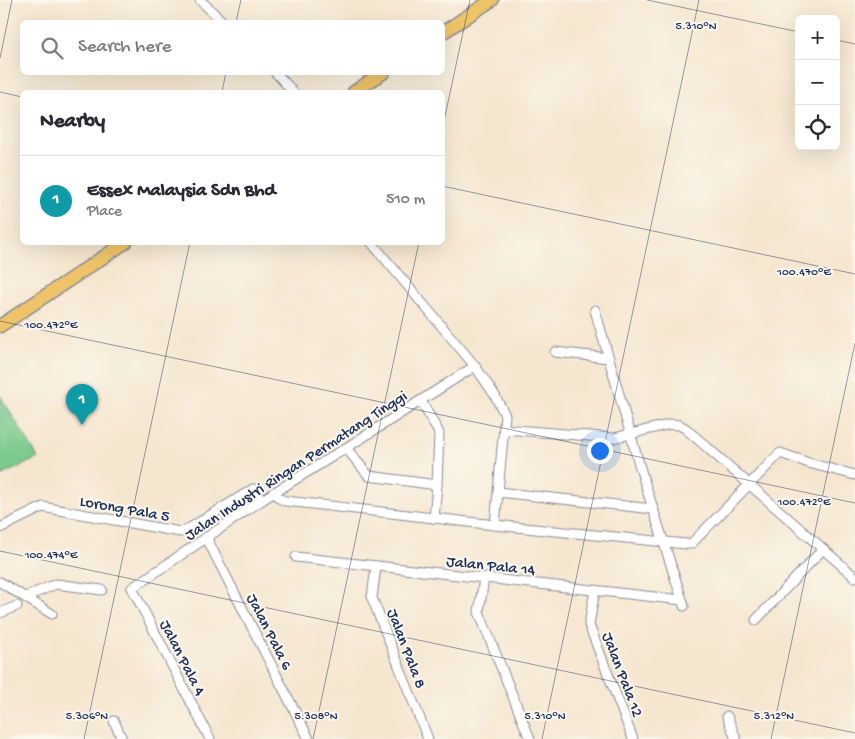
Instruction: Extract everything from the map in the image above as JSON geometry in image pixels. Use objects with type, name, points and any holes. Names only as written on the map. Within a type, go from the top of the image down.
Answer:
[{"type":"highway","points":[[445,30],[492,0]]},
{"type":"highway","points":[[357,90],[380,75]]},
{"type":"highway","points":[[2,323],[121,245]]},
{"type":"street","points":[[200,0],[221,20]]},
{"type":"street","points":[[278,75],[292,90]]},
{"type":"street","points":[[374,245],[475,366],[494,394],[505,415],[495,525]]},
{"type":"street","points":[[595,310],[630,434],[664,542]]},
{"type":"street","points":[[555,352],[609,358]]},
{"type":"street","name":"Jalan Industri Ringan Permatang Tinggi","points":[[132,588],[274,492],[475,366]]},
{"type":"street","points":[[421,401],[439,433],[434,518]]},
{"type":"street","points":[[504,428],[614,438],[671,424],[679,425],[685,428],[855,577]]},
{"type":"street","points":[[346,448],[369,476],[437,485]]},
{"type":"street","points":[[274,492],[281,500],[286,501],[495,525],[691,544],[780,453],[812,464],[855,475]]},
{"type":"street","name":"Lorong Pala 5","points":[[0,528],[43,507],[180,532],[185,531],[253,489],[262,500]]},
{"type":"street","points":[[498,492],[653,509]]},
{"type":"street","name":"Jalan Pala 6","points":[[206,537],[309,739]]},
{"type":"street","name":"Jalan Pala 14","points":[[296,557],[594,590],[683,603],[664,542]]},
{"type":"street","points":[[756,620],[823,549]]},
{"type":"street","name":"Jalan Pala 8","points":[[376,566],[372,598],[428,739]]},
{"type":"street","points":[[484,578],[480,612],[530,739]]},
{"type":"street","points":[[0,582],[52,614]]},
{"type":"street","points":[[25,597],[56,584],[102,590]]},
{"type":"street","name":"Jalan Pala 4","points":[[132,588],[210,739]]},
{"type":"street","name":"Jalan Pala 12","points":[[594,590],[589,625],[633,739]]},
{"type":"street","points":[[0,613],[17,606]]},
{"type":"street","points":[[727,716],[736,739]]},
{"type":"street","points":[[114,721],[122,739]]},
{"type":"green space","points":[[0,395],[38,458],[0,476]]},
{"type":"place","name":"Essex Malaysia Sdn Bhd","points":[[82,425]]}]
